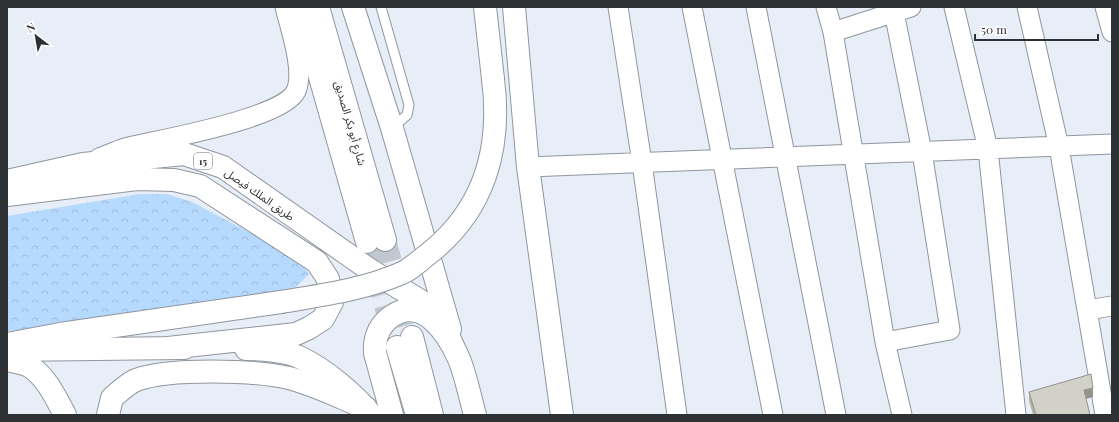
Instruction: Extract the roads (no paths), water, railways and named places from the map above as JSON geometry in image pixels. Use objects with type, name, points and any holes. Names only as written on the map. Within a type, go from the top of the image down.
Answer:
[{"type":"main road","name":"شارع أبو بكر الصديق","points":[[300,7],[376,241],[318,7]]},
{"type":"main road","points":[[353,7],[392,128],[475,415]]},
{"type":"main road","points":[[7,344],[60,334],[281,302],[361,288],[403,272],[443,243],[465,218],[480,190],[489,163],[495,133],[496,102],[492,79],[486,7]]},
{"type":"main road","points":[[514,7],[528,167],[562,415]]},
{"type":"main road","name":"طريق الملك فيصل","points":[[7,181],[83,164],[184,154],[223,167],[370,270],[437,310],[459,359]]},
{"type":"main road","points":[[7,194],[137,179],[174,180],[200,186],[317,262],[328,278],[332,302],[329,311],[323,319],[296,334],[168,348]]},
{"type":"main road","points":[[392,415],[375,353],[375,344],[381,326],[387,320],[399,313],[413,310],[430,317],[442,330],[459,359]]},
{"type":"main road","points":[[417,415],[405,342],[432,415]]},
{"type":"main road","points":[[7,350],[168,348],[262,349],[300,357],[329,376],[368,412]]},
{"type":"main road","points":[[7,360],[28,366],[42,378],[56,398],[65,415]]},
{"type":"main road","points":[[108,415],[112,398],[135,381],[156,375],[205,373],[256,373],[289,378],[311,385],[368,412]]},
{"type":"street","points":[[83,164],[124,149],[178,137],[261,114],[286,101],[296,91],[300,72],[285,7]]},
{"type":"street","points":[[618,7],[642,164],[677,415]]},
{"type":"street","points":[[692,7],[773,415]]},
{"type":"street","points":[[756,7],[836,415]]},
{"type":"street","points":[[826,7],[833,32],[885,342],[902,415]]},
{"type":"street","points":[[954,7],[988,149],[1016,415]]},
{"type":"street","points":[[1027,7],[1058,147],[1087,310],[1107,390],[1105,415]]},
{"type":"street","points":[[1105,7],[1112,32]]},
{"type":"street","points":[[833,32],[899,9],[950,330],[885,342]]},
{"type":"street","points":[[528,167],[642,164],[1112,144]]},
{"type":"street","points":[[1087,310],[1112,306]]},
{"type":"lane","points":[[381,7],[409,106],[407,115],[392,128]]},
{"type":"tunnel","points":[[385,240],[412,337]]},
{"type":"tunnel","points":[[367,242],[397,347]]}]
